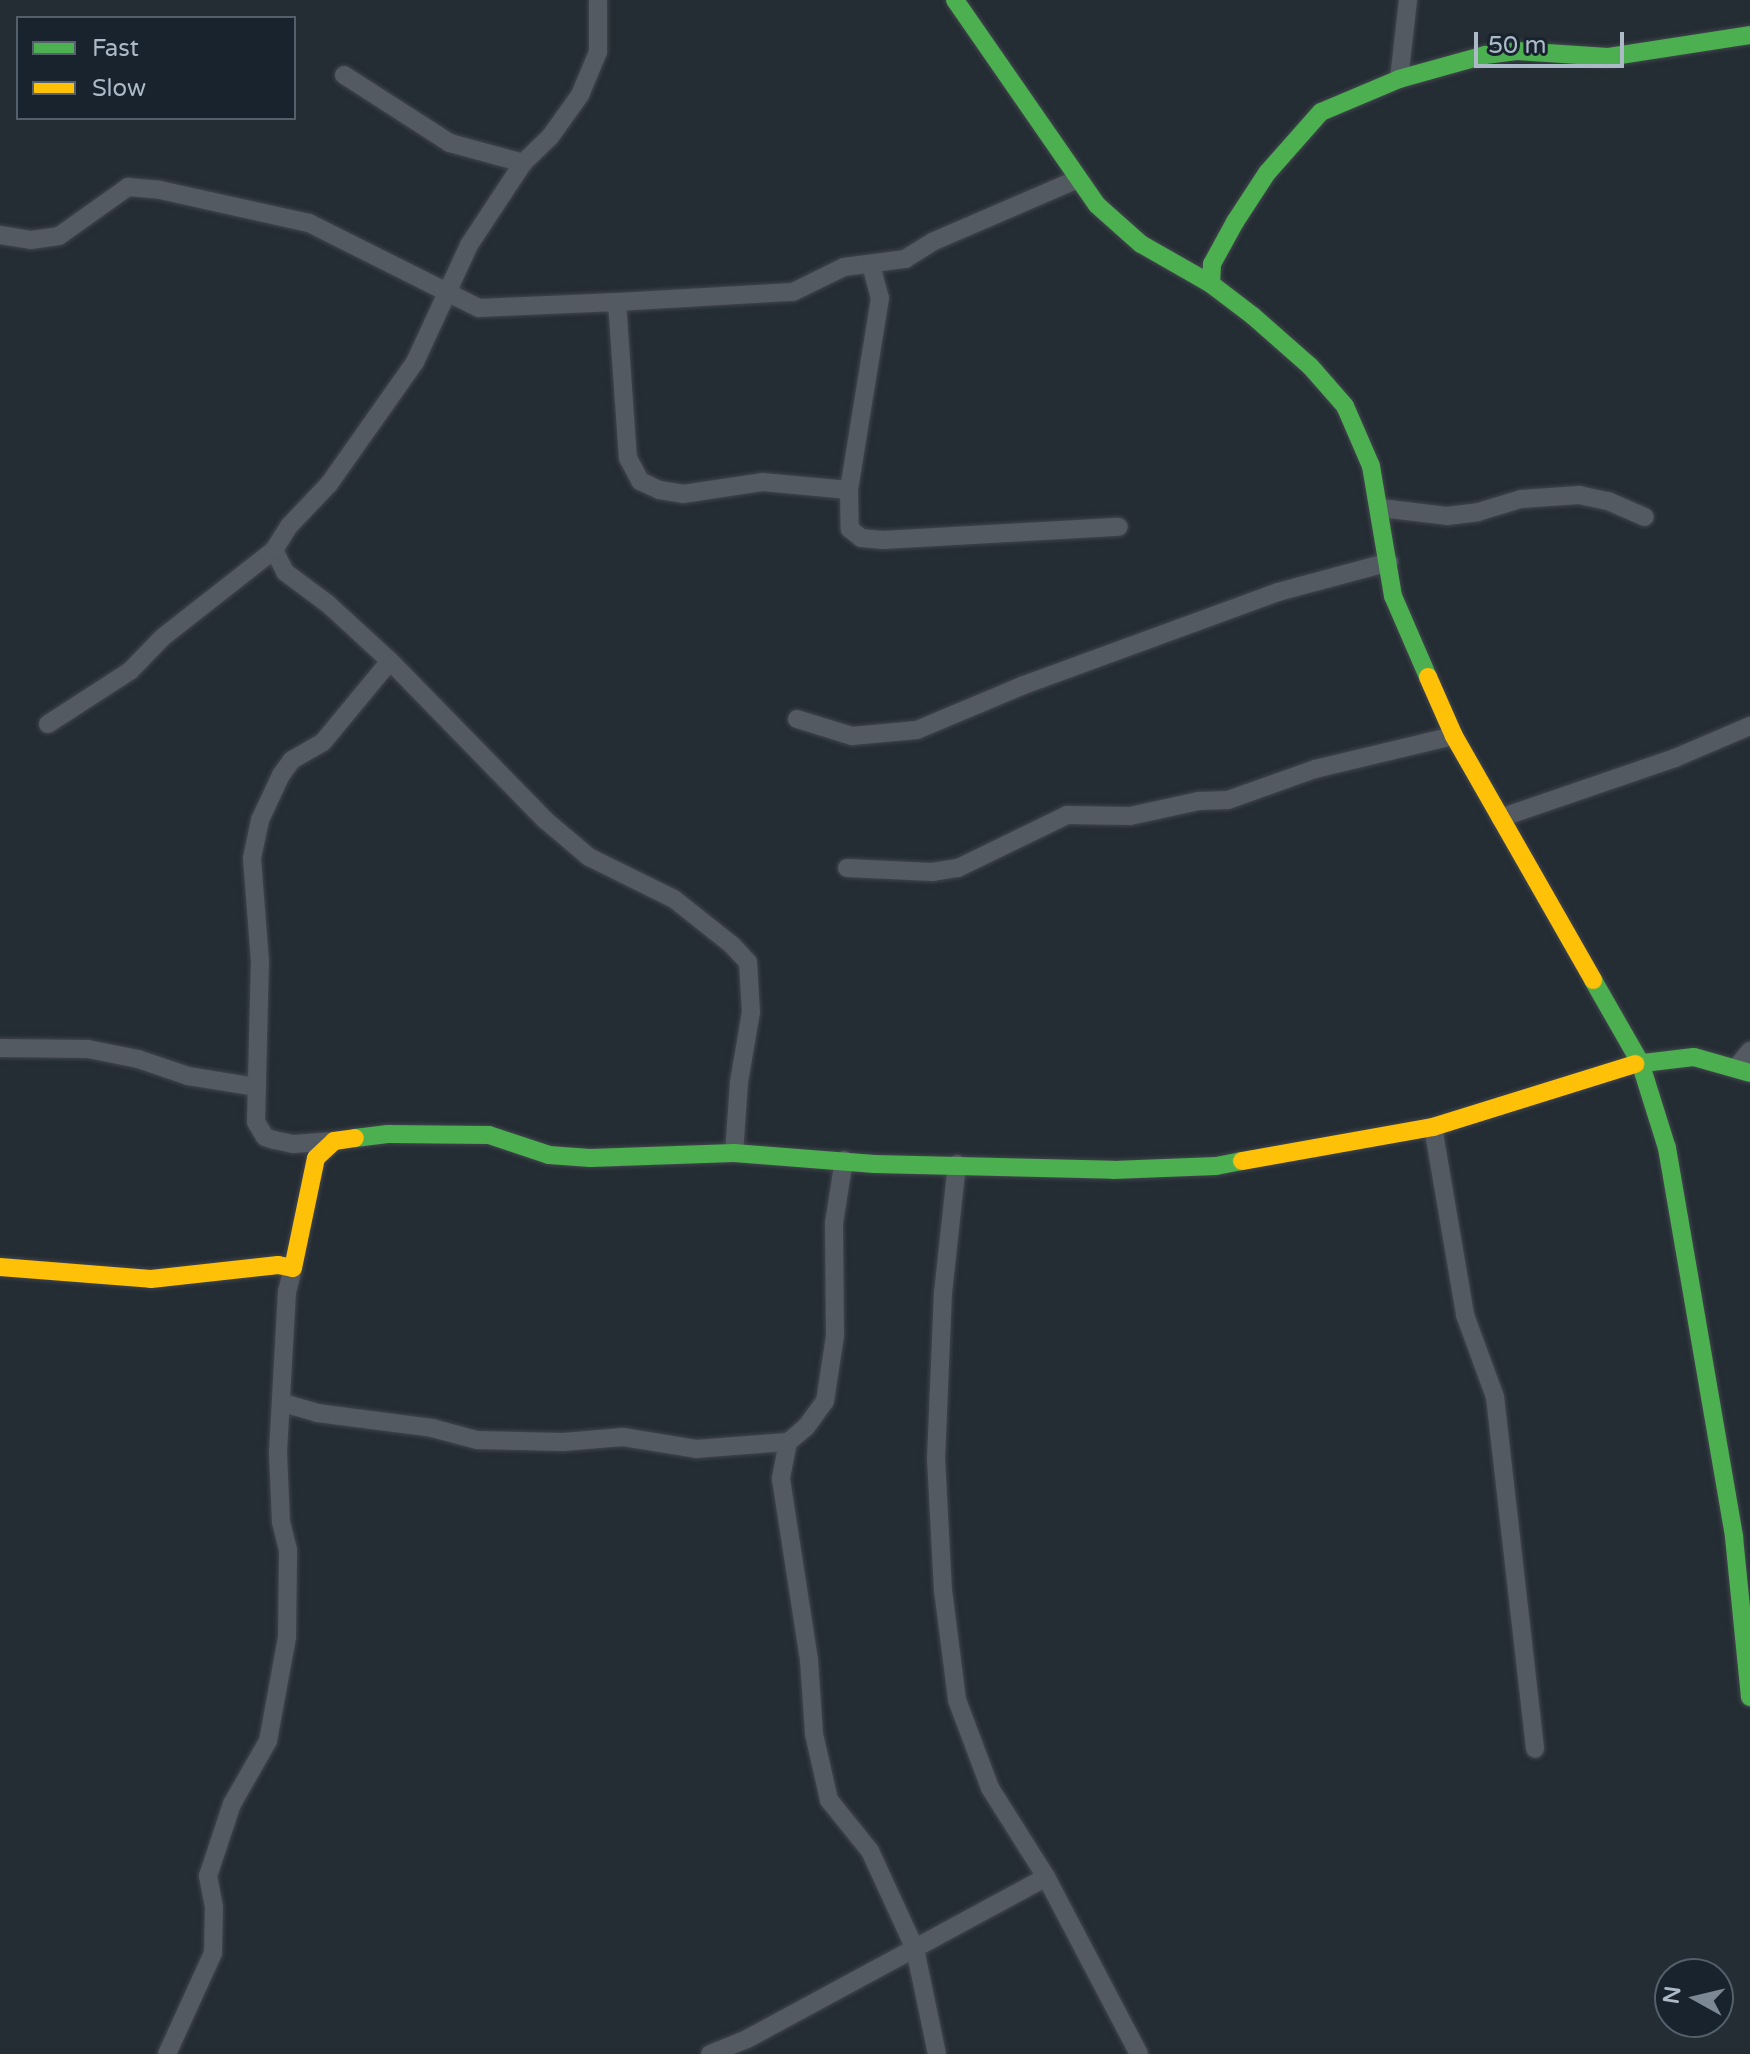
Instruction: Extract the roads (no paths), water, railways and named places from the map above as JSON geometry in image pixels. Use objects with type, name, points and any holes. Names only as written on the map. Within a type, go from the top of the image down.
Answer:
[{"type":"street","points":[[48,724],[130,671],[163,637],[274,550],[289,526],[329,484],[415,362],[469,245],[523,163],[550,137],[580,95],[598,52],[598,0]]},
{"type":"street","points":[[955,0],[1097,205],[1141,244],[1211,284],[1310,366],[1345,406],[1371,466],[1381,508],[1393,596],[1454,736],[1640,1062],[1667,1148],[1734,1537],[1750,1697]]},
{"type":"street","points":[[1399,79],[1408,0]]},
{"type":"street","points":[[1211,284],[1212,264],[1235,222],[1296,136],[1321,112],[1399,79],[1462,60],[1517,51],[1608,57],[1750,35]]},
{"type":"street","points":[[344,75],[450,143],[523,163]]},
{"type":"street","points":[[0,235],[31,240],[59,236],[128,187],[160,190],[309,223],[479,308],[617,302],[793,292],[844,267],[905,259],[932,242],[1078,179]]},
{"type":"street","points":[[871,265],[880,298],[849,490],[850,529],[861,538],[883,540],[1119,527]]},
{"type":"street","points":[[617,302],[628,458],[640,481],[659,490],[683,494],[762,482],[849,490]]},
{"type":"street","points":[[1381,508],[1447,516],[1478,512],[1521,499],[1579,495],[1608,501],[1645,517]]},
{"type":"street","points":[[274,550],[285,572],[328,604],[390,661],[484,761],[589,857],[674,899],[732,945],[748,962],[751,1012],[739,1082],[734,1153]]},
{"type":"street","points":[[797,719],[852,736],[917,730],[1024,685],[1278,592],[1389,562]]},
{"type":"street","points":[[390,661],[323,742],[292,760],[281,775],[260,820],[252,858],[260,962],[256,1122],[265,1137],[293,1144],[388,1134],[489,1135],[549,1155],[590,1158],[734,1153],[875,1164],[1113,1170],[1216,1166],[1433,1127],[1640,1062],[1694,1057],[1744,1070],[1750,1051]]},
{"type":"street","points":[[1500,818],[1675,758],[1750,726]]},
{"type":"street","points":[[847,868],[918,872],[958,868],[1067,815],[1130,816],[1174,805],[1228,800],[1315,769],[1454,736]]},
{"type":"street","points":[[0,1048],[88,1049],[138,1059],[188,1076],[257,1087]]},
{"type":"street","points":[[1433,1127],[1465,1315],[1495,1397],[1535,1749]]},
{"type":"street","points":[[167,2054],[213,1953],[214,1907],[208,1876],[217,1847],[232,1804],[272,1728],[290,1600],[278,1452],[287,1292],[316,1158],[334,1141]]},
{"type":"street","points":[[283,1403],[317,1413],[432,1428],[477,1440],[563,1442],[623,1437],[696,1449],[788,1442],[806,1427],[825,1401],[835,1336],[834,1223],[844,1160]]},
{"type":"street","points":[[957,1164],[943,1292],[936,1458],[943,1590],[957,1700],[990,1788],[1046,1877],[1139,2054]]},
{"type":"street","points":[[0,1267],[151,1279],[248,1271],[278,1265],[293,1268]]},
{"type":"street","points":[[788,1442],[781,1479],[809,1660],[814,1734],[829,1800],[870,1851],[915,1949],[937,2054]]},
{"type":"street","points":[[710,2054],[747,2039],[1046,1877]]}]
